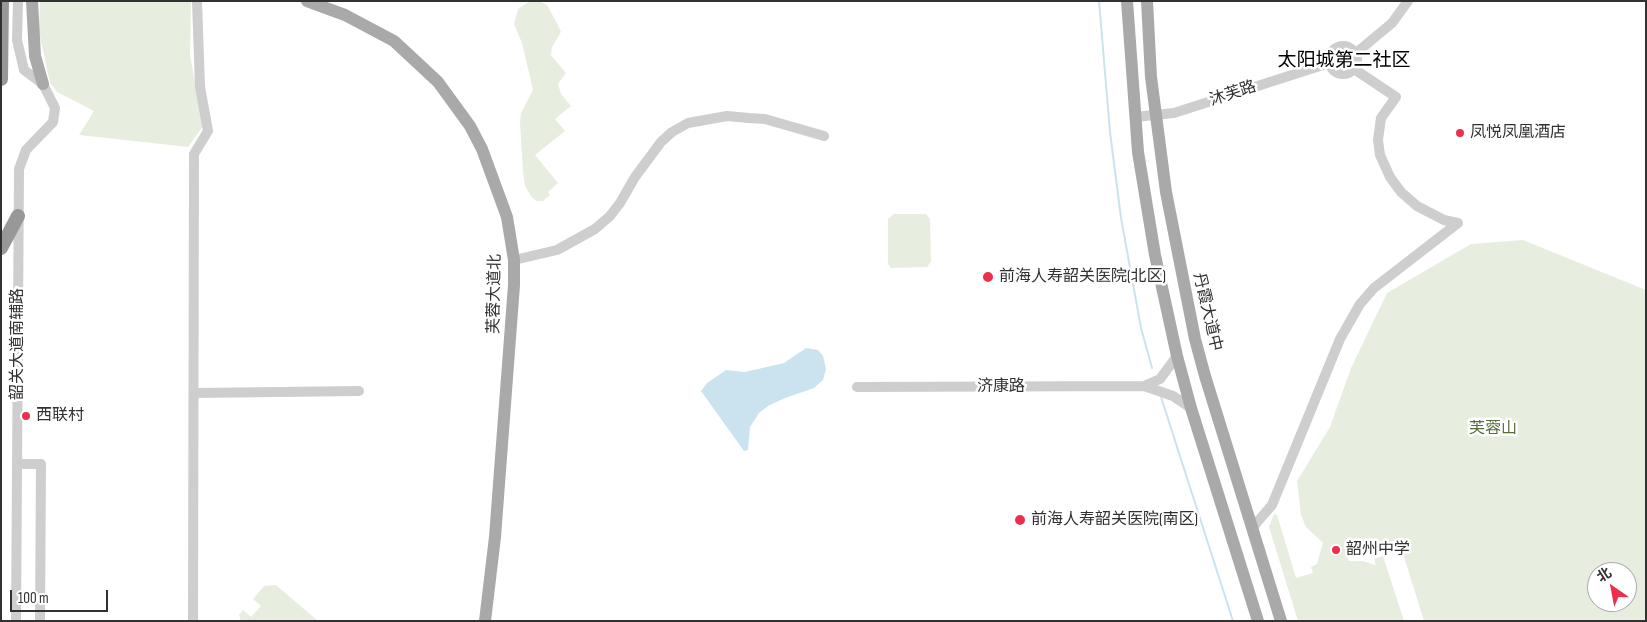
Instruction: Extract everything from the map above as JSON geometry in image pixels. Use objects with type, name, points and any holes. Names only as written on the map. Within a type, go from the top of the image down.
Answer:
[{"type":"highway","points":[[1,79],[2,1]]},
{"type":"highway","points":[[2,51],[9,1]]},
{"type":"highway","points":[[1,248],[18,216]]},
{"type":"main road","points":[[32,1],[32,38],[43,84]]},
{"type":"main road","name":"芙蓉大道北","points":[[307,1],[345,15],[394,41],[420,63],[450,95],[470,126],[495,179],[507,217],[514,260],[514,285],[495,536],[485,621]]},
{"type":"main road","points":[[1127,1],[1135,117],[1144,197],[1177,356],[1191,408],[1258,621]]},
{"type":"main road","name":"丹霞大道中","points":[[1147,1],[1151,77],[1166,192],[1196,339],[1207,385],[1281,621]]},
{"type":"street","points":[[18,1],[18,40],[24,70],[43,84]]},
{"type":"street","points":[[193,621],[195,393],[194,154],[208,131],[200,87],[197,1]]},
{"type":"street","points":[[1356,53],[1392,23],[1408,1]]},
{"type":"street","points":[[1341,46],[1350,47],[1356,53],[1357,61],[1354,69],[1347,74],[1338,73],[1329,63],[1333,50],[1341,46]]},
{"type":"street","name":"沐芙路","points":[[1135,117],[1174,113],[1329,63]]},
{"type":"street","points":[[1252,528],[1272,505],[1340,339],[1360,304],[1374,288],[1458,223],[1444,220],[1417,206],[1401,192],[1390,177],[1380,155],[1378,140],[1381,118],[1396,97],[1354,69]]},
{"type":"street","name":"韶关大道南辅路","points":[[16,621],[18,216],[21,159],[32,142],[53,122],[55,108],[52,97],[43,84]]},
{"type":"street","points":[[514,260],[557,250],[595,229],[610,216],[620,203],[635,177],[661,142],[672,132],[688,123],[727,116],[765,119],[824,136]]},
{"type":"street","points":[[1144,386],[1160,379],[1177,356]]},
{"type":"street","name":"济康路","points":[[857,387],[1144,386],[1173,396],[1191,408]]},
{"type":"street","points":[[195,393],[359,391]]},
{"type":"street","points":[[17,464],[41,464],[40,621]]},
{"type":"green space","points":[[40,1],[191,1],[190,55],[203,126],[188,147],[79,135],[94,111],[57,92],[50,83],[39,32]]},
{"type":"green space","points":[[530,1],[539,1],[547,5],[561,32],[552,47],[551,55],[566,73],[558,84],[561,94],[571,106],[555,119],[565,131],[535,155],[558,183],[548,192],[550,195],[543,201],[536,201],[531,196],[525,186],[523,172],[521,113],[533,90],[522,43],[514,24],[518,9]]},
{"type":"green space","points":[[894,214],[926,214],[930,219],[931,262],[927,267],[891,268],[888,264],[888,219]]},
{"type":"green space","name":"芙蓉山","points":[[1523,240],[1646,290],[1646,621],[1424,621],[1404,557],[1394,548],[1378,545],[1344,545],[1349,561],[1363,561],[1376,565],[1374,559],[1383,556],[1404,621],[1298,621],[1269,527],[1274,514],[1277,515],[1296,578],[1313,573],[1311,567],[1317,564],[1323,543],[1306,527],[1301,515],[1297,481],[1330,427],[1351,368],[1387,293],[1471,244]]},
{"type":"green space","points":[[276,585],[318,621],[241,621],[239,615],[243,610],[251,617],[261,606],[253,599],[264,586]]},
{"type":"water","points":[[806,348],[818,350],[823,356],[826,369],[823,380],[814,388],[785,398],[768,406],[759,413],[750,427],[748,450],[744,451],[701,391],[707,383],[726,370],[745,372],[784,363]]},
{"type":"waterway","points":[[1099,1],[1110,132],[1121,218],[1141,328],[1152,368]]},
{"type":"waterway","points":[[1161,397],[1233,621]]},
{"type":"place","name":"凤悦凤凰酒店","points":[[1460,133]]},
{"type":"place","name":"前海人寿韶关医院(北区)","points":[[988,277]]},
{"type":"place","name":"西联村","points":[[26,416]]},
{"type":"place","name":"前海人寿韶关医院(南区)","points":[[1020,520]]},
{"type":"place","name":"韶州中学","points":[[1336,550]]},
{"type":"district","name":"太阳城第二社区","points":[[1344,61]]}]
